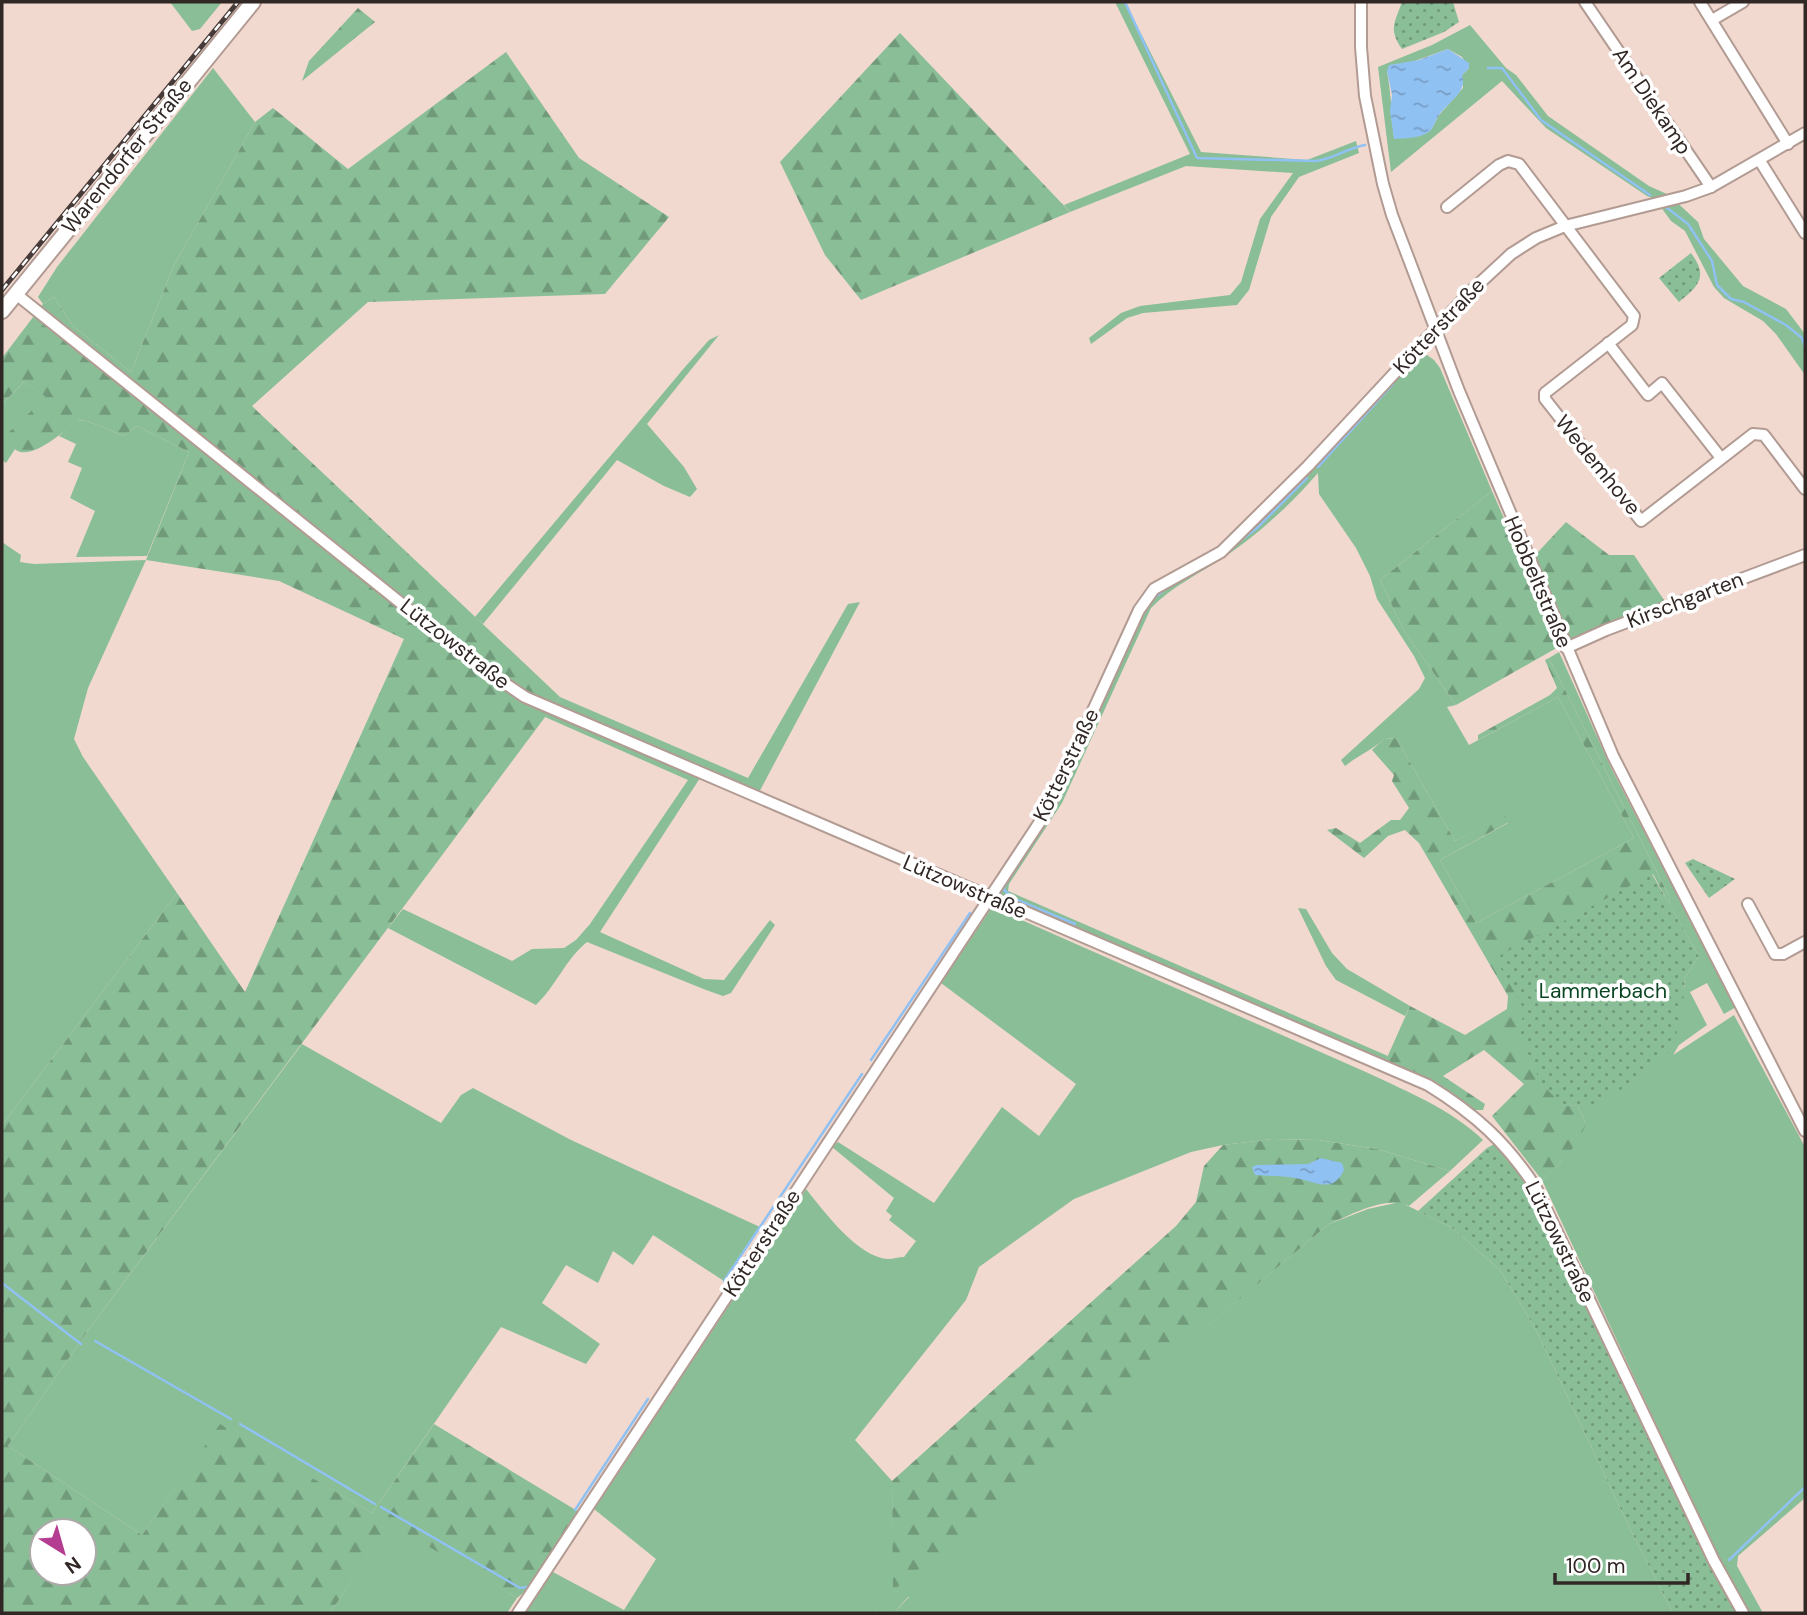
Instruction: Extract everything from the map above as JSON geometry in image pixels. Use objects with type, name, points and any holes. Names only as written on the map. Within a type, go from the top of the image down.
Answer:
[{"type":"main road","name":"Warendorfer Straße","points":[[2,311],[253,2]]},
{"type":"street","name":"Hobbeltstraße","points":[[1362,2],[1361,47],[1372,138],[1392,215],[1435,329],[1613,756],[1801,1112],[1805,1131]]},
{"type":"street","name":"Am Diekamp","points":[[1585,2],[1711,187]]},
{"type":"street","points":[[1700,2],[1787,144]]},
{"type":"street","points":[[1712,20],[1743,2]]},
{"type":"street","name":"Kötterstraße","points":[[518,1613],[1047,811],[1139,610],[1154,589],[1221,552],[1308,466],[1487,275],[1511,254],[1536,238],[1565,226],[1686,196],[1711,187],[1805,133]]},
{"type":"street","points":[[1447,207],[1499,164],[1508,161],[1519,164],[1565,226]]},
{"type":"street","points":[[1760,161],[1805,233]]},
{"type":"street","name":"Wedemhove","points":[[1565,226],[1634,316],[1632,325],[1545,393],[1545,399],[1640,521],[1753,435],[1764,435],[1805,489]]},
{"type":"street","name":"Lützowstraße","points":[[16,294],[468,657],[525,697],[1428,1085],[1467,1110],[1483,1123],[1522,1167],[1536,1188],[1714,1561],[1743,1613]]},
{"type":"street","points":[[1608,343],[1648,394],[1662,383],[1721,458]]},
{"type":"street","name":"Kirschgarten","points":[[1566,648],[1606,630],[1805,555]]},
{"type":"street","points":[[1748,904],[1775,954],[1783,954],[1805,942]]},
{"type":"green space","points":[[170,2],[222,2],[200,29],[192,31]]},
{"type":"green space","points":[[1115,2],[1125,2],[1201,152],[1307,160],[1356,141],[1359,153],[1299,177],[1271,217],[1249,290],[1237,305],[1143,313],[1127,318],[1091,344],[1089,338],[1121,313],[1140,306],[1230,295],[1241,282],[1260,219],[1293,173],[1186,166],[1070,212],[1064,205],[1190,154]]},
{"type":"green space","points":[[1402,2],[1453,2],[1459,22],[1444,32],[1402,49],[1394,31]]},
{"type":"green space","points":[[358,8],[375,22],[302,81],[309,61]]},
{"type":"green space","points":[[1470,25],[1506,68],[1516,75],[1548,116],[1649,186],[1669,195],[1698,222],[1704,239],[1743,286],[1786,309],[1805,334],[1805,375],[1776,334],[1763,321],[1724,298],[1714,287],[1685,231],[1671,221],[1655,199],[1546,128],[1502,81],[1391,172],[1378,67],[1432,45]],"holes":[[[1448,49],[1462,57],[1469,68],[1462,75],[1463,88],[1439,115],[1431,130],[1394,138],[1387,71]]]},
{"type":"green space","points":[[900,33],[1070,212],[861,300],[825,255],[780,162]]},
{"type":"green space","points":[[506,52],[579,158],[669,217],[605,294],[368,302],[252,406],[560,697],[89,1329],[8,1446],[142,1535],[220,1424],[372,1513],[434,1424],[584,1515],[528,1589],[517,1598],[390,1524],[330,1613],[2,1613],[2,1125],[177,893],[245,992],[404,639],[279,581],[146,560],[189,452],[137,426],[124,436],[87,421],[77,420],[57,437],[31,451],[16,450],[5,436],[46,397],[24,382],[2,404],[2,358],[43,304],[54,297],[73,326],[131,372],[174,265],[255,122],[273,108],[348,169]]},
{"type":"green space","points":[[213,68],[255,122],[174,265],[131,372],[73,326],[54,297],[43,304],[38,297],[57,267]]},
{"type":"green space","points":[[1691,253],[1699,268],[1699,280],[1679,302],[1659,278]]},
{"type":"green space","points":[[719,335],[647,424],[684,467],[697,489],[690,497],[617,460],[483,624],[475,617],[685,367],[709,340]]},
{"type":"green space","points":[[1427,355],[1440,368],[1492,491],[1380,580],[1403,629],[1456,705],[1447,707],[1469,745],[1558,697],[1634,838],[1476,923],[1440,860],[1508,823],[1505,817],[1455,841],[1396,738],[1384,739],[1345,766],[1341,760],[1419,689],[1425,678],[1377,599],[1370,576],[1356,548],[1319,494],[1318,473],[1251,538],[1177,586],[1151,608],[1062,803],[1009,884],[1008,891],[1388,1056],[1386,1060],[1005,899],[1000,894],[999,885],[1047,811],[1154,589],[1221,552],[1415,357]]},
{"type":"green space","points":[[24,382],[47,397],[6,436],[15,449],[6,463],[2,460],[2,404]]},
{"type":"green space","points":[[76,420],[87,421],[124,436],[137,426],[189,452],[147,556],[76,557],[95,511],[70,498],[82,468],[68,462],[76,444],[59,436]]},
{"type":"green space","points":[[1492,491],[1525,566],[1566,522],[1609,555],[1634,555],[1666,603],[1567,642],[1456,705],[1403,629],[1380,580]]},
{"type":"green space","points":[[2,542],[21,555],[20,562],[34,564],[146,560],[88,688],[74,739],[83,757],[177,893],[2,1125]]},
{"type":"green space","points":[[860,602],[756,798],[702,775],[600,932],[704,979],[724,980],[770,920],[775,925],[731,993],[723,996],[706,990],[587,942],[536,1005],[388,928],[403,909],[512,961],[532,949],[564,948],[576,940],[590,924],[688,780],[545,717],[560,697],[748,778],[848,604]]},
{"type":"green space","points":[[1559,652],[1612,770],[1736,1007],[1724,1014],[1707,983],[1690,992],[1707,1025],[1679,1045],[1673,1055],[1734,1015],[1805,1147],[1805,1498],[1738,1556],[1737,1566],[1763,1613],[1749,1613],[1719,1559],[1542,1180],[1561,1162],[1586,1123],[1577,1105],[1593,1105],[1685,989],[1684,979],[1699,956],[1669,904],[1670,898],[1549,658]]},
{"type":"green space","points":[[1549,658],[1670,898],[1669,904],[1653,874],[1526,1013],[1563,1106],[1577,1105],[1586,1123],[1573,1147],[1542,1180],[1492,1116],[1524,1084],[1484,1050],[1443,1076],[1485,1104],[1483,1110],[1475,1110],[1437,1084],[1386,1060],[1410,1006],[1465,1035],[1507,1009],[1508,996],[1419,843],[1405,830],[1388,836],[1364,858],[1327,830],[1336,828],[1360,843],[1391,820],[1400,820],[1409,808],[1392,781],[1394,775],[1372,750],[1384,739],[1396,738],[1455,841],[1505,816],[1509,822],[1440,860],[1476,923],[1634,838],[1558,697],[1478,740],[1478,735],[1550,695],[1557,688],[1545,660]]},
{"type":"green space","points":[[1693,859],[1735,879],[1709,898],[1685,863]]},
{"type":"green space","name":"Lammerbach","points":[[1652,874],[1699,956],[1684,979],[1685,989],[1675,1041],[1668,1054],[1632,1083],[1593,1105],[1563,1106],[1541,1083],[1516,1029],[1526,1013],[1495,958]]},
{"type":"green space","points":[[992,907],[1398,1087],[1443,1110],[1483,1140],[1450,1171],[1377,1149],[1318,1140],[1272,1139],[1191,1152],[1074,1199],[979,1267],[966,1300],[855,1440],[892,1481],[894,1589],[1329,1224],[1368,1209],[1400,1202],[1451,1227],[1500,1270],[1535,1328],[1673,1613],[894,1613],[909,1597],[894,1590],[874,1613],[523,1613],[551,1571],[624,1610],[656,1559],[594,1509],[806,1189],[842,1232],[876,1256],[888,1259],[904,1257],[916,1241],[889,1220],[892,1216],[886,1211],[894,1198],[832,1147],[838,1142],[934,1203],[1002,1107],[1039,1136],[1076,1084],[941,983]]},
{"type":"green space","points":[[1298,908],[1306,909],[1332,953],[1347,969],[1410,1006],[1405,1016],[1336,980],[1326,966]]},
{"type":"green space","points":[[302,1044],[441,1123],[461,1095],[473,1088],[571,1140],[760,1227],[724,1281],[653,1235],[633,1265],[613,1251],[598,1283],[566,1265],[542,1303],[600,1344],[586,1364],[501,1327],[372,1513],[220,1425],[142,1535],[8,1446],[89,1329]]},
{"type":"green space","points":[[1272,1139],[1318,1140],[1377,1149],[1450,1171],[1409,1206],[1400,1203],[1379,1204],[1329,1224],[894,1590],[909,1596],[894,1613],[874,1613],[893,1590],[892,1481],[1176,1226],[1196,1202],[1204,1166],[1223,1145]]},
{"type":"green space","points":[[1496,1143],[1533,1191],[1738,1613],[1673,1613],[1535,1328],[1500,1270],[1451,1227],[1418,1211],[1487,1148]]},
{"type":"green space","points":[[390,1523],[517,1598],[507,1613],[330,1613]]},
{"type":"water","points":[[1448,49],[1469,63],[1469,68],[1462,75],[1460,92],[1427,133],[1413,138],[1394,139],[1390,111],[1392,95],[1387,71],[1389,65],[1419,60]]},
{"type":"water","points":[[1321,1158],[1342,1163],[1344,1170],[1334,1182],[1323,1184],[1295,1178],[1255,1175],[1252,1167],[1308,1164]]},
{"type":"waterway","points":[[1125,2],[1197,158],[1316,161],[1365,145]]},
{"type":"waterway","points":[[1488,68],[1502,68],[1541,120],[1650,195]]},
{"type":"waterway","points":[[1666,207],[1688,224],[1712,261],[1717,285],[1731,299],[1744,302],[1786,325],[1802,338],[1805,347]]},
{"type":"waterway","points":[[1318,467],[1393,384]]},
{"type":"waterway","points":[[1236,544],[1257,528],[1307,478]]},
{"type":"waterway","points":[[1154,598],[1168,587]]},
{"type":"waterway","points":[[1141,618],[1148,606]]},
{"type":"waterway","points":[[1053,809],[1110,685]]},
{"type":"waterway","points":[[1048,818],[1004,890],[1013,898],[1075,924]]},
{"type":"waterway","points":[[871,1060],[970,913]]},
{"type":"waterway","points":[[724,1281],[862,1074]]},
{"type":"waterway","points":[[2,1283],[81,1344]]},
{"type":"waterway","points":[[95,1341],[231,1419]]},
{"type":"waterway","points":[[575,1510],[648,1399]]},
{"type":"waterway","points":[[240,1424],[375,1504]]},
{"type":"waterway","name":"Lammerbach","points":[[1729,1560],[1805,1487]]},
{"type":"waterway","points":[[381,1507],[520,1588],[527,1587]]},
{"type":"railway","points":[[2,290],[238,2]]}]
